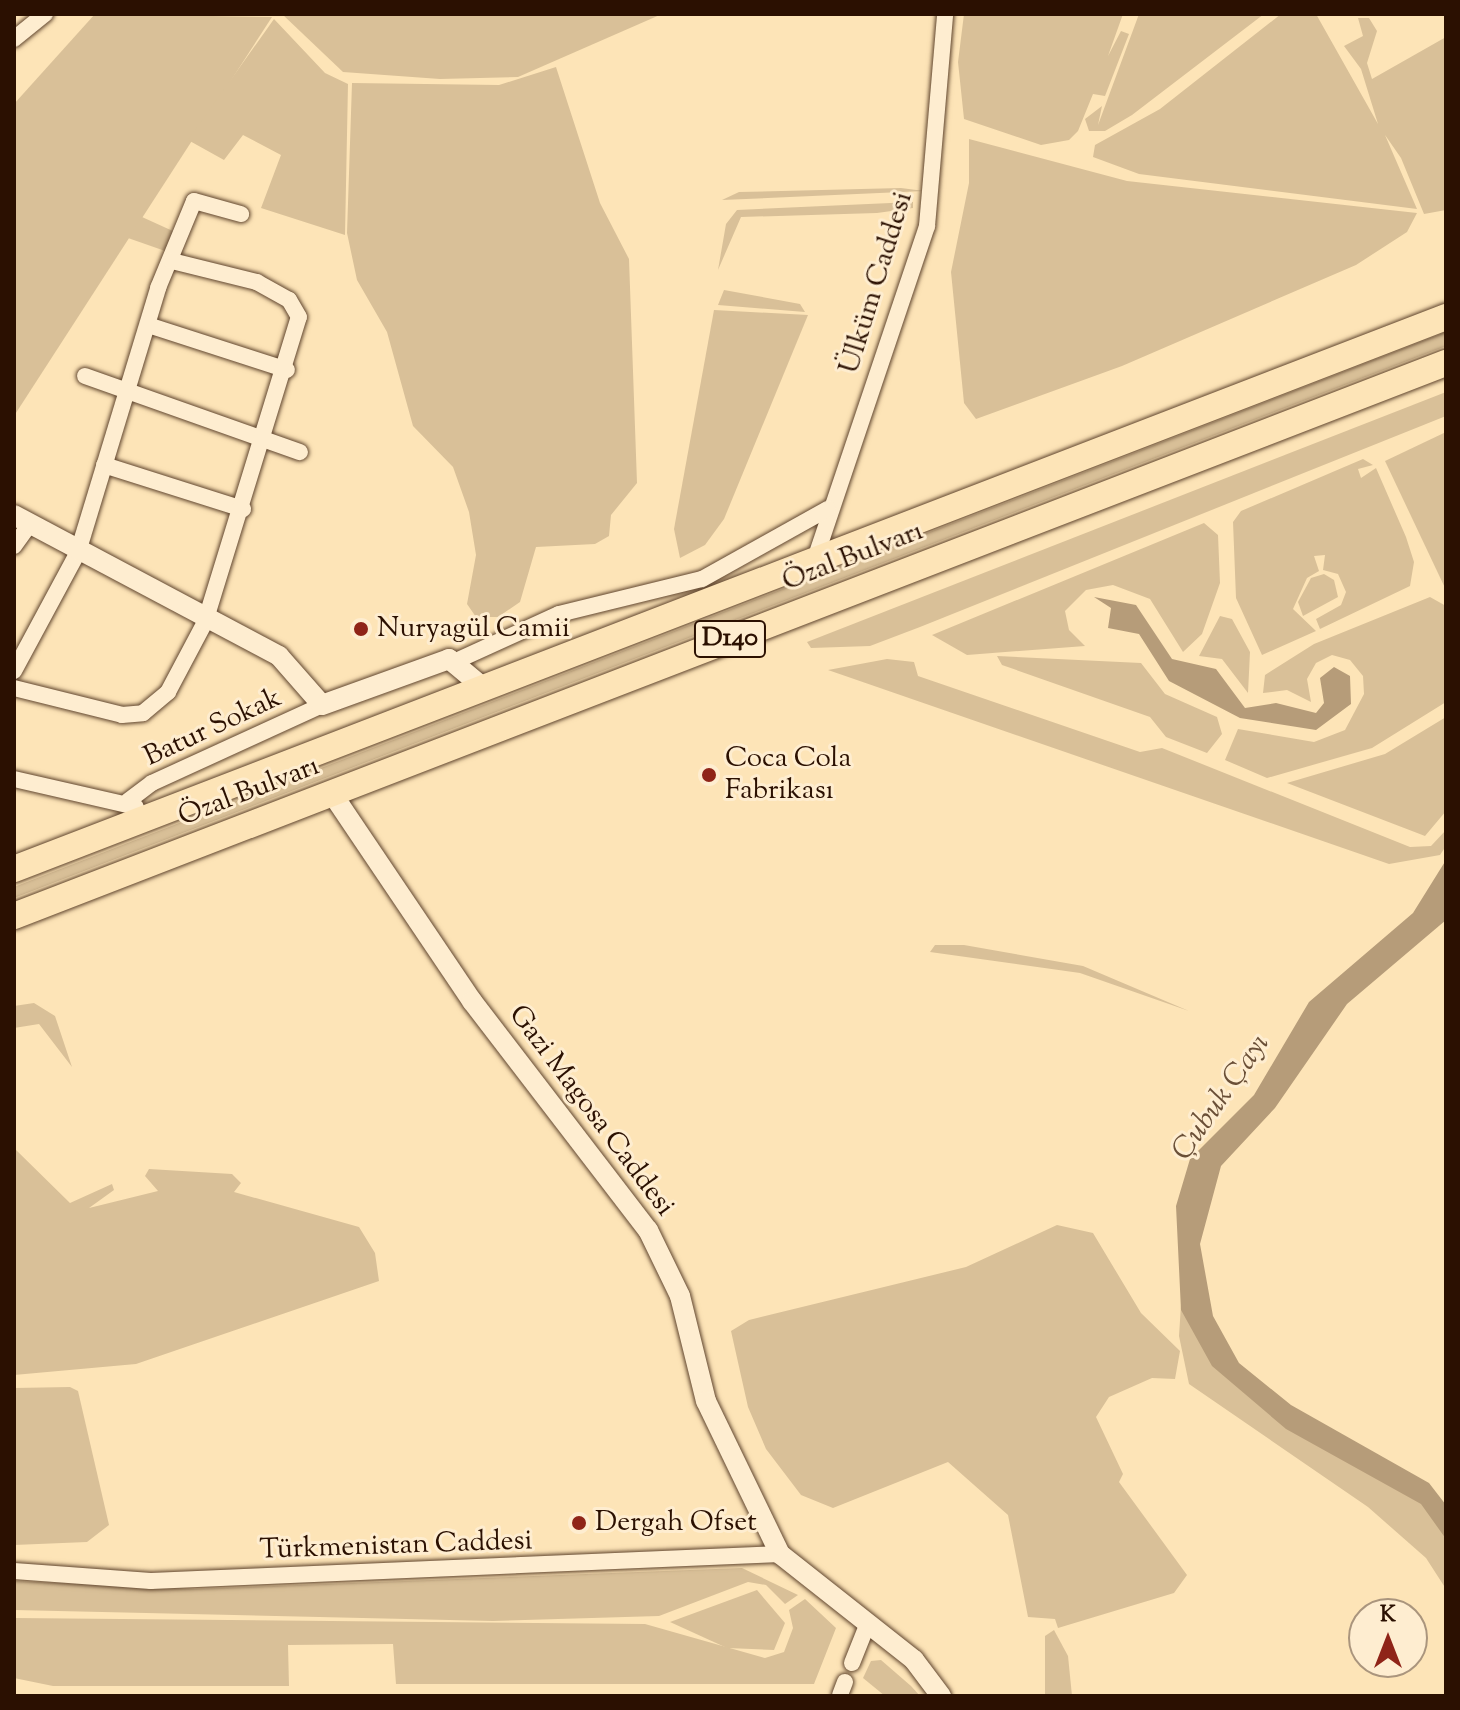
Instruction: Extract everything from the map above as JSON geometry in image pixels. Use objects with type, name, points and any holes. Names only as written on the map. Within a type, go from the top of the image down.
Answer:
[{"type":"highway","name":"Özal Bulvarı","points":[[14,869],[1446,317]]},
{"type":"highway","name":"Özal Bulvarı","points":[[14,916],[1446,363]]},
{"type":"street","points":[[14,39],[45,14]]},
{"type":"street","name":"Ülküm Caddesi","points":[[815,559],[829,508],[927,226],[945,14]]},
{"type":"street","points":[[14,671],[78,552],[148,325],[194,201],[241,214]]},
{"type":"street","points":[[14,688],[122,715],[143,713],[168,692],[205,622],[266,440],[299,317],[289,300],[216,268],[172,261]]},
{"type":"street","points":[[148,325],[287,370]]},
{"type":"street","points":[[85,376],[300,452]]},
{"type":"street","points":[[104,465],[243,509]]},
{"type":"street","points":[[14,546],[22,520],[205,622],[279,656],[322,705],[438,660],[456,661],[559,614],[702,579],[829,508]]},
{"type":"street","points":[[456,661],[485,689]]},
{"type":"street","name":"Batur Sokak","points":[[128,801],[152,783],[322,705]]},
{"type":"street","points":[[14,779],[128,801],[151,817]]},
{"type":"street","name":"Gazi Magosa Caddesi","points":[[333,795],[472,1001],[648,1230],[680,1296],[706,1401],[780,1554],[914,1660],[941,1696]]},
{"type":"street","name":"Türkmenistan Caddesi","points":[[14,1571],[151,1581],[780,1554]]},
{"type":"street","points":[[852,1663],[868,1623]]},
{"type":"shaded area","points":[[95,14],[272,17],[14,416],[14,104]]},
{"type":"shaded area","points":[[282,14],[662,14],[518,77],[440,79],[343,72]]},
{"type":"shaded area","points":[[964,14],[1123,14],[1108,56],[1121,31],[1129,34],[1105,96],[1093,94],[1078,131],[1069,140],[1041,145],[964,119],[958,62]]},
{"type":"shaded area","points":[[1139,14],[1264,14],[1132,115],[1105,131],[1089,131],[1085,119],[1102,106],[1098,125]]},
{"type":"shaded area","points":[[1281,14],[1316,14],[1378,124],[1361,69],[1344,46],[1363,36],[1358,18],[1369,18],[1377,31],[1367,63],[1372,79],[1446,37],[1446,210],[1424,214],[1401,158],[1385,135],[1417,209],[1139,174],[1093,157],[1095,145],[1160,109]]},
{"type":"shaded area","points":[[274,19],[325,73],[348,84],[345,235],[261,208],[281,155],[243,135],[224,160],[188,140]]},
{"type":"shaded area","points":[[556,67],[600,203],[629,259],[637,483],[611,515],[609,536],[595,544],[536,547],[520,602],[498,617],[476,617],[467,604],[476,555],[469,512],[453,467],[413,426],[387,332],[357,280],[347,233],[352,83],[499,85]]},
{"type":"shaded area","points":[[969,139],[1127,181],[1417,213],[1407,232],[1356,265],[1122,366],[976,419],[964,403],[951,272],[969,183]]},
{"type":"shaded area","points":[[901,188],[924,191],[722,200],[739,192]]},
{"type":"shaded area","points":[[913,202],[913,208],[877,213],[741,217],[718,270],[726,224],[737,210]]},
{"type":"shaded area","points":[[142,217],[175,232],[168,252],[128,238]]},
{"type":"shaded area","points":[[724,290],[800,304],[805,312],[718,305]]},
{"type":"shaded area","points":[[714,310],[808,315],[724,519],[705,545],[680,558],[674,529]]},
{"type":"shaded area","points":[[1446,332],[1446,346],[14,898],[14,887]]},
{"type":"shaded area","points":[[1446,392],[1446,416],[920,627],[870,646],[811,648],[807,642]]},
{"type":"shaded area","points":[[1446,432],[1446,590],[1385,461]]},
{"type":"shaded area","points":[[1363,459],[1373,465],[1358,469],[1361,478],[1376,468],[1406,537],[1414,562],[1410,586],[1320,629],[1316,619],[1341,605],[1346,592],[1338,574],[1323,570],[1325,555],[1314,556],[1319,571],[1307,578],[1293,609],[1316,631],[1262,655],[1236,598],[1233,522],[1241,511]]},
{"type":"shaded area","points":[[1204,523],[1218,535],[1220,583],[1202,634],[1183,652],[1150,599],[1113,585],[1086,590],[1065,611],[1069,630],[1085,646],[967,655],[932,635]]},
{"type":"shaded area","points":[[1324,574],[1334,580],[1338,597],[1303,616],[1298,602],[1311,578]]},
{"type":"shaded area","points":[[1094,597],[1136,605],[1172,659],[1216,669],[1245,708],[1276,703],[1316,713],[1324,703],[1320,678],[1334,667],[1350,676],[1351,704],[1316,730],[1240,718],[1169,681],[1139,634],[1108,628],[1111,608]]},
{"type":"shaded area","points":[[1430,597],[1446,606],[1446,702],[1372,748],[1267,778],[1225,760],[1238,729],[1314,742],[1345,730],[1364,694],[1363,676],[1350,660],[1332,655],[1316,663],[1307,679],[1311,702],[1287,690],[1263,693],[1265,675],[1314,644]]},
{"type":"shaded area","points":[[1220,616],[1232,619],[1250,652],[1248,693],[1222,659],[1199,656]]},
{"type":"shaded area","points":[[997,656],[1141,663],[1165,694],[1217,717],[1222,734],[1207,753],[1166,737],[1150,717],[1002,665]]},
{"type":"shaded area","points":[[887,659],[914,662],[918,676],[1140,752],[1162,748],[1410,847],[1431,846],[1446,830],[1446,846],[1440,855],[1389,864],[828,670]]},
{"type":"shaded area","points":[[1446,717],[1446,811],[1425,836],[1287,783],[1385,754]]},
{"type":"shaded area","points":[[1446,860],[1446,920],[1347,1004],[1275,1108],[1221,1166],[1200,1244],[1213,1316],[1239,1363],[1291,1405],[1429,1483],[1446,1505],[1446,1539],[1421,1504],[1286,1429],[1212,1366],[1181,1310],[1176,1206],[1190,1159],[1254,1095],[1309,1002],[1413,913]]},
{"type":"shaded area","points":[[935,945],[964,945],[1083,966],[1189,1011],[1080,973],[930,952]]},
{"type":"shaded area","points":[[34,1003],[55,1016],[72,1067],[39,1024],[14,1028],[14,1006]]},
{"type":"shaded area","points":[[14,1148],[70,1203],[112,1184],[114,1190],[89,1208],[158,1191],[145,1176],[149,1169],[232,1174],[241,1183],[234,1192],[359,1227],[375,1253],[379,1281],[136,1364],[14,1375]]},
{"type":"shaded area","points":[[1057,1225],[1093,1233],[1141,1313],[1180,1351],[1175,1379],[1152,1378],[1109,1397],[1096,1417],[1123,1474],[1119,1482],[1187,1575],[1174,1593],[1058,1628],[1055,1619],[1028,1617],[1008,1515],[948,1462],[833,1508],[801,1495],[766,1449],[748,1407],[731,1331],[749,1320],[966,1267]]},
{"type":"shaded area","points":[[1182,1289],[1215,1364],[1413,1494],[1446,1529],[1446,1589],[1426,1558],[1368,1507],[1189,1384],[1179,1336]]},
{"type":"shaded area","points":[[70,1387],[78,1391],[109,1525],[87,1542],[14,1545],[14,1388]]},
{"type":"shaded area","points":[[742,1568],[798,1595],[785,1604],[766,1585],[748,1582],[659,1616],[493,1621],[14,1610],[14,1581],[195,1589]]},
{"type":"shaded area","points":[[757,1590],[785,1623],[774,1650],[727,1648],[670,1622]]},
{"type":"shaded area","points":[[805,1599],[836,1628],[814,1684],[396,1684],[393,1644],[288,1645],[289,1686],[53,1686],[14,1678],[14,1618],[645,1624],[765,1658],[784,1652],[793,1628],[789,1610]]},
{"type":"shaded area","points":[[1054,1630],[1068,1656],[1072,1696],[1045,1696],[1045,1636]]},
{"type":"shaded area","points":[[881,1660],[920,1696],[885,1696],[863,1678],[871,1661]]},
{"type":"place","name":"Nuryagül Camii","points":[[361,629]]},
{"type":"place","name":"Coca Cola Fabrikası","points":[[709,775]]},
{"type":"place","name":"Dergah Ofset","points":[[579,1523]]},
{"type":"water label","name":"Çubuk Çayı","points":[[1222,1098]]}]
